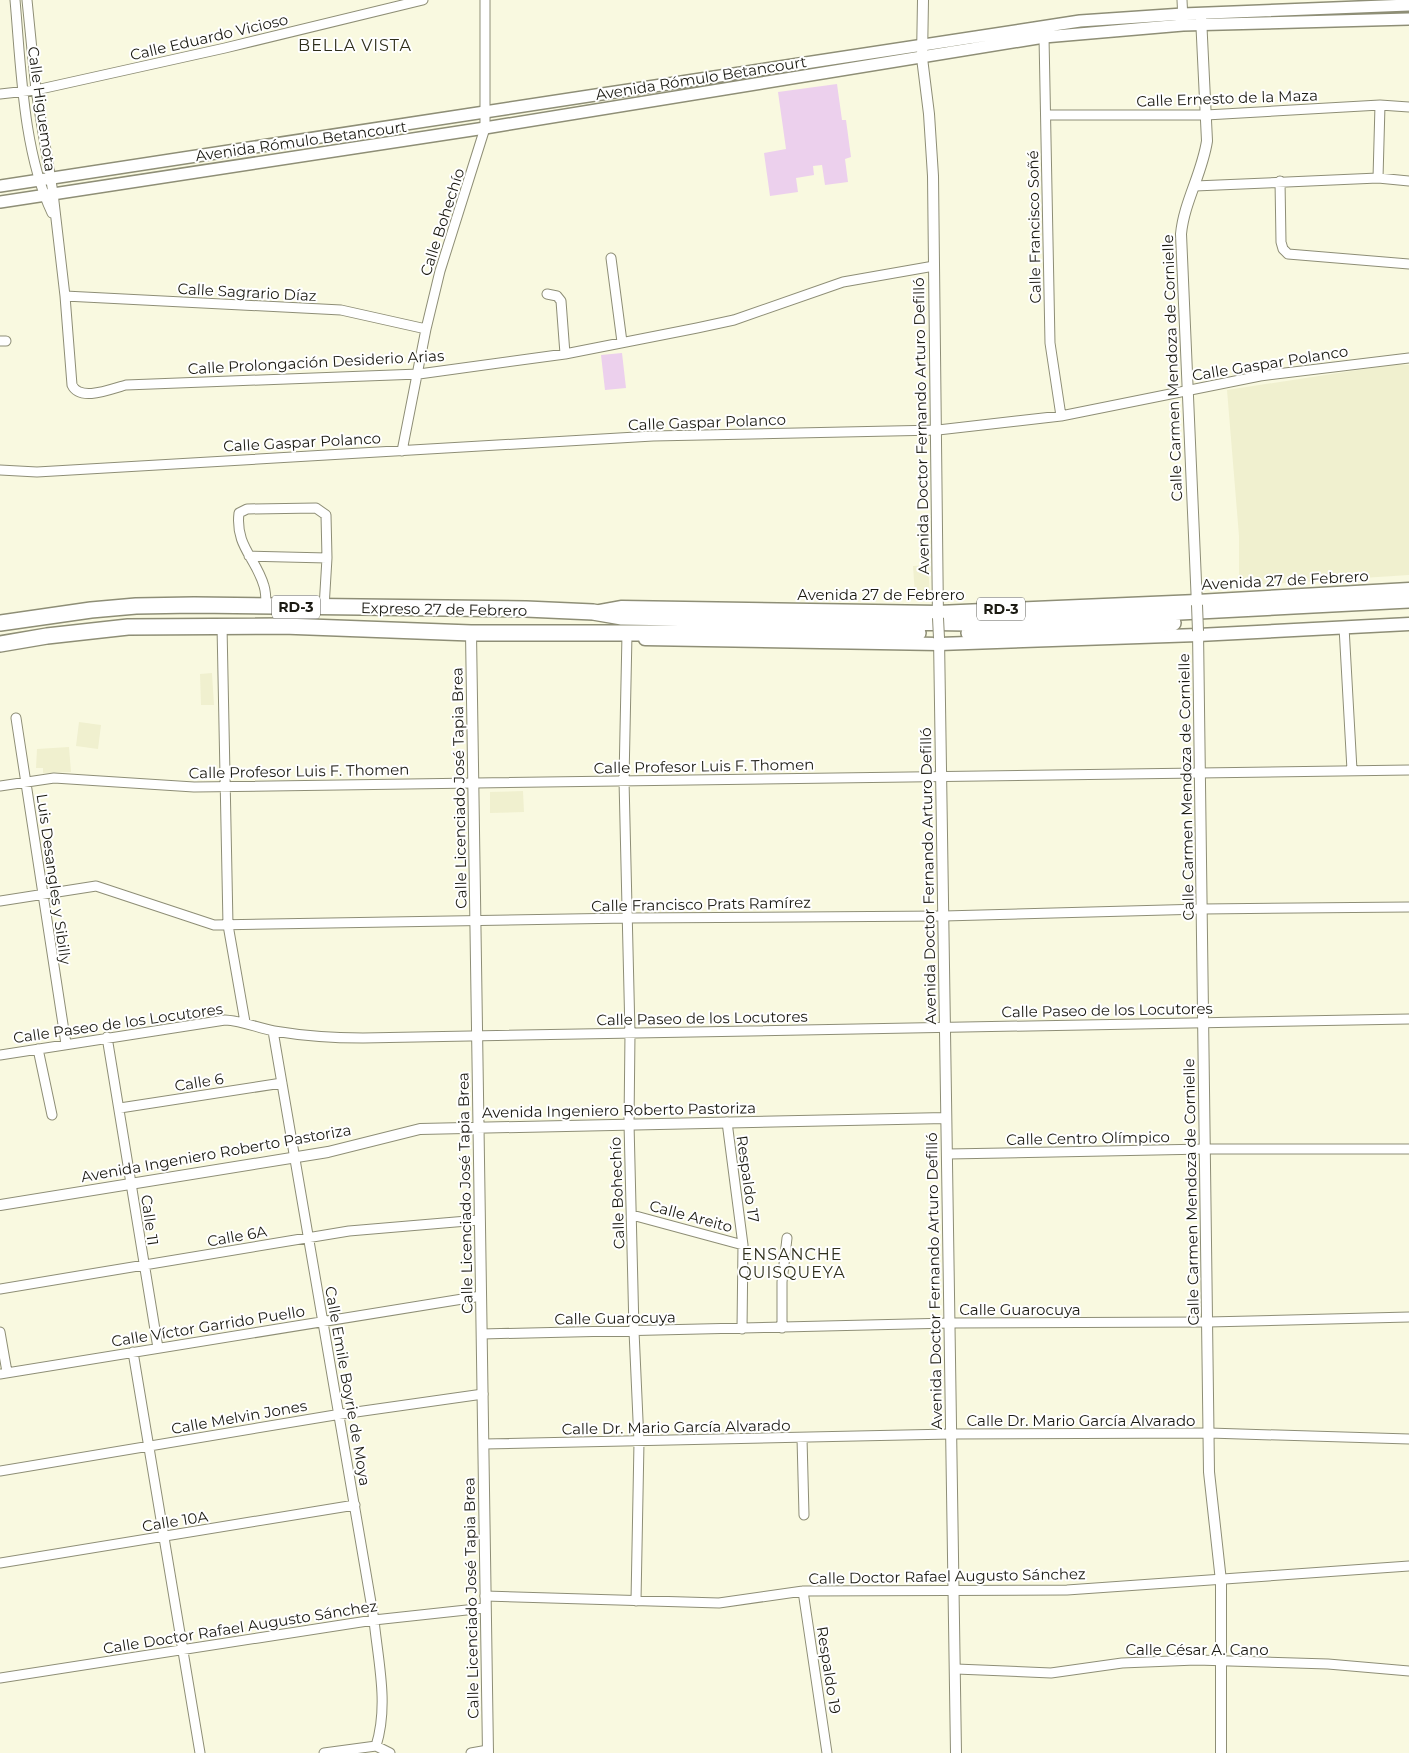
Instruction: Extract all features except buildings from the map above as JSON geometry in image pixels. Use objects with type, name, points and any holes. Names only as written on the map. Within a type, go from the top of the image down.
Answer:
[{"type":"highway","name":"RD-3","points":[[1324,610],[1409,600]]},
{"type":"highway","name":"Expreso 27 de Febrero","points":[[0,623],[83,611],[136,606],[266,606],[594,612],[631,618],[886,628]]},
{"type":"highway","name":"RD-3","points":[[886,628],[967,623],[1324,610],[1409,610]]},
{"type":"highway","name":"Expreso 27 de Febrero","points":[[0,644],[47,636],[128,627],[222,626],[471,633],[631,634],[886,628]]},
{"type":"main road","name":"Avenida Rómulo Betancourt","points":[[0,186],[487,113],[1080,20],[1183,20],[1409,6]]},
{"type":"main road","name":"Avenida Rómulo Betancourt","points":[[1201,19],[1409,19]]},
{"type":"main road","name":"Avenida Rómulo Betancourt","points":[[0,202],[485,128],[1044,37],[1183,20]]},
{"type":"main road","name":"Avenida 27 de Febrero","points":[[594,612],[622,607],[938,615],[1197,603],[1409,589]]},
{"type":"main road","name":"RD-3","points":[[631,634],[647,640],[939,641],[1409,624]]},
{"type":"street","name":"Calle Higuemota","points":[[15,0],[23,92],[54,218],[65,296],[72,385],[78,392]]},
{"type":"street","name":"Calle Higuemota","points":[[27,0],[43,179]]},
{"type":"street","name":"Calle Eduardo Vicioso","points":[[0,94],[36,90],[225,48],[424,0]]},
{"type":"street","name":"Calle Bohechío","points":[[402,451],[419,374],[426,329],[440,271],[485,128],[487,113],[485,0]]},
{"type":"street","name":"Avenida Doctor Fernando Arturo Defilló","points":[[923,0],[922,58],[934,176],[938,430],[938,615],[956,1753]]},
{"type":"street","points":[[1182,0],[1183,20]]},
{"type":"street","name":"Calle Carmen Mendoza de Cornielle","points":[[1201,19],[1207,141],[1204,160],[1185,212],[1181,234],[1198,633],[1209,1472],[1221,1581],[1221,1753]]},
{"type":"street","name":"Calle Francisco Soñé","points":[[1044,37],[1050,343],[1061,416]]},
{"type":"street","points":[[1378,178],[1380,105]]},
{"type":"street","name":"Calle Ernesto de la Maza","points":[[1046,115],[1206,115],[1380,105],[1409,107]]},
{"type":"street","points":[[1194,186],[1280,180],[1378,178],[1409,180]]},
{"type":"street","points":[[1280,180],[1281,242],[1282,249],[1288,254],[1409,264]]},
{"type":"street","points":[[611,258],[622,342]]},
{"type":"street","name":"Calle Prolongación Desiderio Arias","points":[[78,392],[88,394],[126,385],[419,374],[565,354],[734,320],[814,291],[853,280],[934,266]]},
{"type":"street","points":[[547,294],[558,296],[561,301],[565,354]]},
{"type":"street","name":"Calle Sagrario Díaz","points":[[65,296],[341,310],[426,329]]},
{"type":"street","name":"Calle Gaspar Polanco","points":[[0,470],[37,472],[653,436],[938,430],[1061,416],[1270,374],[1409,358]]},
{"type":"street","points":[[266,606],[265,588],[256,566],[244,550],[238,530],[239,513],[247,509],[316,508],[326,516],[327,558],[324,608]]},
{"type":"street","points":[[249,556],[327,558]]},
{"type":"street","points":[[222,626],[228,925],[245,1022]]},
{"type":"street","points":[[1344,627],[1352,770]]},
{"type":"street","name":"Calle Licenciado José Tapia Brea","points":[[471,633],[479,1035],[479,1220],[488,1752]]},
{"type":"street","name":"Calle Bohechío","points":[[631,634],[624,780],[634,1331],[640,1442],[636,1601]]},
{"type":"street","name":"Luis Desangles y Sibilly","points":[[16,718],[66,1044]]},
{"type":"street","name":"Calle Profesor Luis F. Thomen","points":[[0,786],[54,778],[194,787],[226,787],[473,782],[941,777],[1200,771],[1409,770]]},
{"type":"street","name":"Calle Francisco Prats Ramírez","points":[[0,901],[96,886],[214,925],[628,918],[944,916],[1203,909],[1409,907]]},
{"type":"street","name":"Calle Paseo de los Locutores","points":[[0,1055],[212,1020],[245,1022],[273,1031],[334,1038],[1409,1019]]},
{"type":"street","name":"Calle Emile Boyrie de Moya","points":[[273,1031],[374,1620],[383,1714],[376,1746]]},
{"type":"street","name":"Calle 11","points":[[107,1037],[120,1108],[143,1266],[158,1348]]},
{"type":"street","points":[[38,1049],[52,1115]]},
{"type":"street","name":"Calle 6","points":[[120,1108],[282,1082]]},
{"type":"street","name":"Avenida Ingeniero Roberto Pastoriza","points":[[0,1205],[131,1182],[328,1152],[404,1132],[629,1123],[946,1118]]},
{"type":"street","name":"Respaldo 17","points":[[727,1122],[744,1245],[742,1329]]},
{"type":"street","name":"Calle Centro Olímpico","points":[[948,1154],[1409,1149]]},
{"type":"street","name":"Calle Areito","points":[[632,1215],[744,1245]]},
{"type":"street","name":"Calle 6A","points":[[0,1289],[308,1237],[358,1230],[479,1220]]},
{"type":"street","points":[[782,1328],[782,1282],[787,1238]]},
{"type":"street","name":"Calle Víctor Garrido Puello","points":[[3,1373],[481,1296]]},
{"type":"street","name":"Calle Guarocuya","points":[[482,1334],[950,1323],[1208,1322],[1409,1317]]},
{"type":"street","points":[[0,1332],[3,1373]]},
{"type":"street","points":[[133,1352],[200,1753]]},
{"type":"street","name":"Calle Melvin Jones","points":[[0,1471],[338,1414],[483,1394]]},
{"type":"street","name":"Calle Dr. Mario García Alvarado","points":[[484,1444],[951,1434],[1209,1433],[1409,1439]]},
{"type":"street","points":[[802,1438],[804,1515]]},
{"type":"street","name":"Calle 10A","points":[[0,1563],[164,1538],[355,1505]]},
{"type":"street","name":"Calle Doctor Rafael Augusto Sánchez","points":[[485,1596],[573,1597],[720,1603],[803,1591],[1067,1590],[1221,1581],[1409,1566]]},
{"type":"street","name":"Respaldo 19","points":[[803,1591],[827,1753]]},
{"type":"street","name":"Calle Doctor Rafael Augusto Sánchez","points":[[0,1678],[374,1620],[485,1608]]},
{"type":"street","name":"Calle César A. Cano","points":[[956,1669],[1046,1673],[1122,1663],[1196,1660],[1328,1664],[1409,1671]]},
{"type":"street","points":[[324,1753],[376,1746],[390,1753]]},
{"type":"street","points":[[471,1753],[488,1752]]},
{"type":"shaded area","points":[[837,84],[842,120],[846,120],[851,157],[845,159],[848,182],[825,185],[822,165],[813,166],[814,175],[796,178],[798,192],[770,196],[764,153],[786,149],[778,92]]},
{"type":"shaded area","points":[[622,353],[626,388],[605,390],[601,355]]},
{"type":"shaded area","points":[[1397,364],[1409,365],[1409,575],[1239,586],[1239,536],[1227,390]]},
{"type":"shaded area","points":[[928,565],[930,595],[915,595],[913,566]]},
{"type":"shaded area","points":[[212,673],[214,705],[201,705],[200,674]]},
{"type":"shaded area","points":[[79,722],[101,725],[98,749],[76,746]]},
{"type":"shaded area","points":[[69,747],[71,772],[43,773],[43,768],[36,768],[37,749]]},
{"type":"shaded area","points":[[523,791],[524,812],[490,813],[490,792]]},
{"type":"district","name":"BELLA VISTA","points":[[355,45]]},
{"type":"district","name":"ENSANCHE QUISQUEYA","points":[[792,1263]]}]
